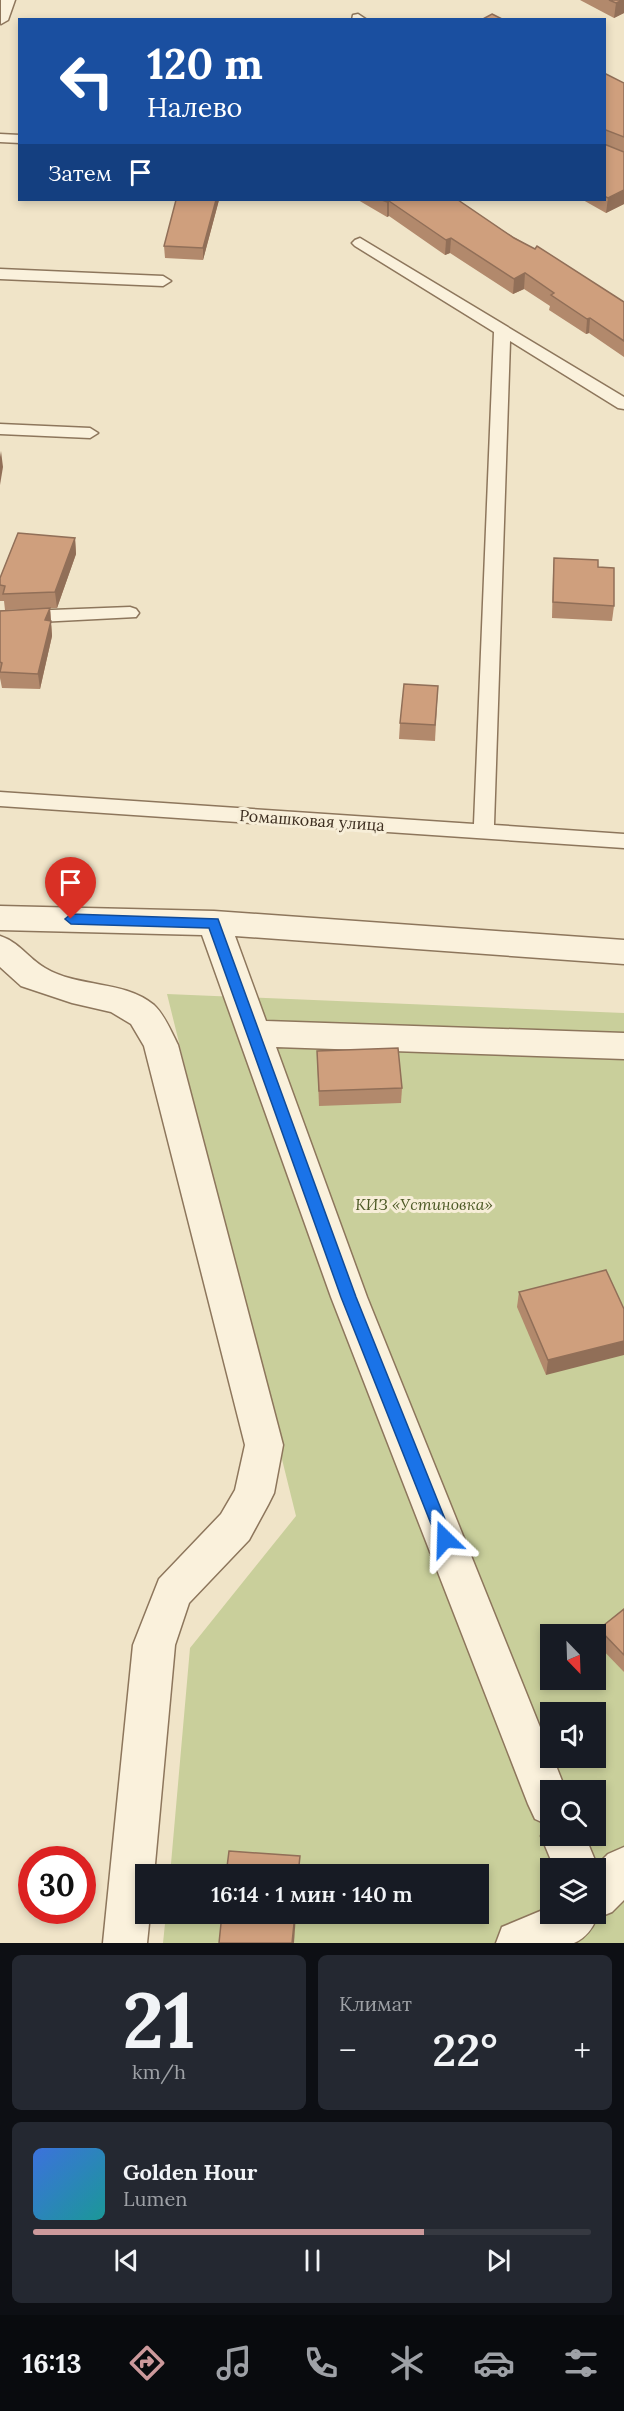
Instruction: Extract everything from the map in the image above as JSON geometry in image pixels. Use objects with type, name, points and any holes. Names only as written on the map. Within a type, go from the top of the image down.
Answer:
[{"type":"street","points":[[0,918],[214,923],[624,952]]},
{"type":"street","points":[[214,923],[349,1297],[540,1780]]},
{"type":"street","points":[[0,948],[33,977],[72,991],[120,1002],[143,1015],[160,1045],[264,1445],[254,1493],[240,1519],[173,1592],[154,1645],[125,1943]]},
{"type":"street","points":[[252,1033],[624,1046]]},
{"type":"street","points":[[606,1886],[624,1869]]},
{"type":"street","points":[[518,1943],[571,1924]]},
{"type":"lane","points":[[8,0],[0,20],[18,21]]},
{"type":"lane","points":[[0,138],[18,139]]},
{"type":"lane","points":[[360,243],[624,404]]},
{"type":"lane","points":[[0,274],[163,281]]},
{"type":"lane","points":[[484,831],[502,330]]},
{"type":"lane","points":[[0,429],[90,433]]},
{"type":"lane","points":[[0,618],[130,613]]},
{"type":"lane","name":"Ромашковая улица","points":[[0,799],[624,841]]},
{"type":"green space","name":"КИЗ «Устиновка»","points":[[167,994],[624,1013],[624,1943],[163,1943],[165,1924],[489,1924],[489,1864],[171,1864],[190,1648],[296,1516]]},
{"type":"building","points":[[492,14],[500,18],[485,18]]},
{"type":"building","points":[[606,74],[624,83],[624,137],[606,130]]},
{"type":"building","points":[[606,145],[624,152],[624,190],[606,197]]},
{"type":"building","points":[[176,201],[216,201],[203,248],[164,246]]},
{"type":"building","points":[[389,201],[459,201],[514,238],[535,249],[537,246],[624,302],[624,341],[551,295],[554,293],[525,273],[514,279],[451,238],[446,240]]},
{"type":"building","points":[[18,533],[75,538],[55,592],[3,594],[5,586],[0,585],[0,578]]},
{"type":"building","points":[[554,558],[598,560],[598,567],[614,568],[614,606],[553,602]]},
{"type":"building","points":[[50,608],[45,620],[51,621],[38,674],[0,672],[2,663],[0,662],[0,611]]},
{"type":"building","points":[[404,684],[438,686],[435,725],[400,723]]},
{"type":"building","points":[[398,1048],[402,1088],[319,1091],[317,1051]]},
{"type":"building","points":[[606,1270],[624,1309],[624,1341],[548,1360],[519,1292]]},
{"type":"building","points":[[624,1609],[624,1655],[606,1636],[605,1624]]},
{"type":"building","points":[[229,1851],[300,1856],[299,1864],[227,1864]]},
{"type":"building","points":[[221,1924],[294,1924],[292,1943],[219,1943]]},
{"type":"route","points":[[71,919],[214,923],[349,1297],[445,1539]]}]
